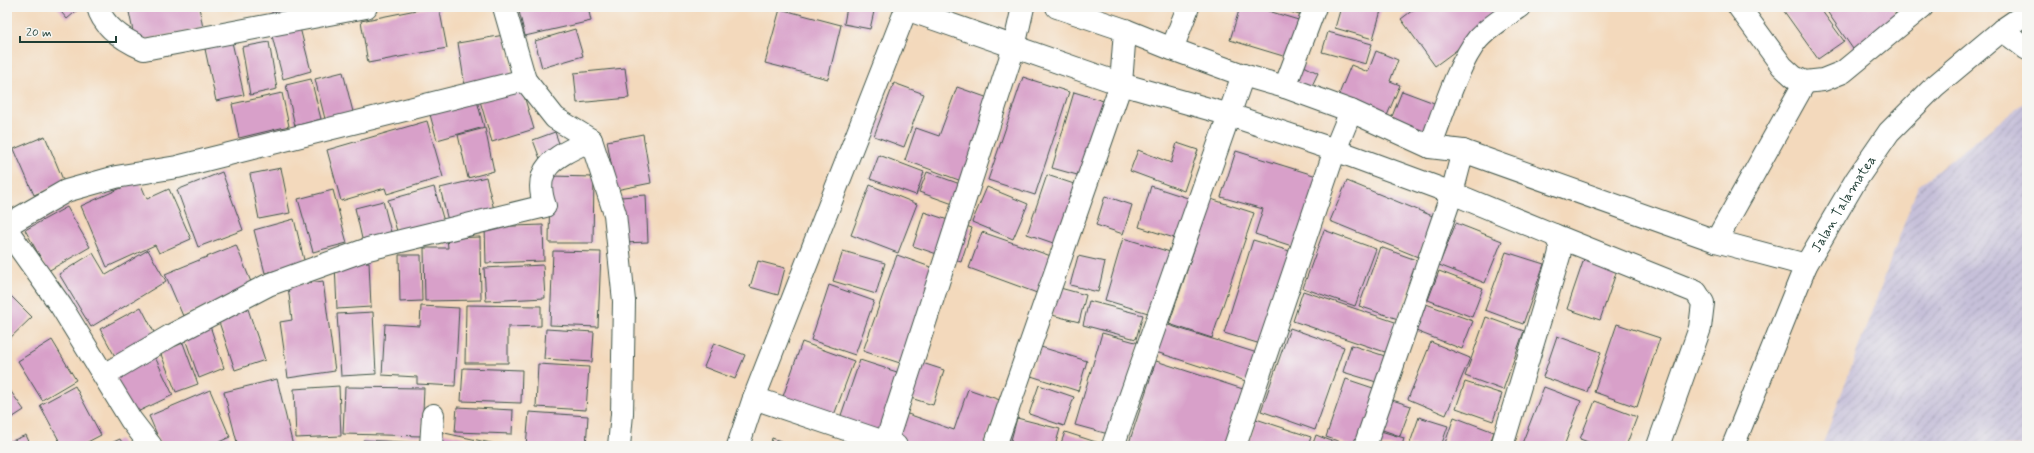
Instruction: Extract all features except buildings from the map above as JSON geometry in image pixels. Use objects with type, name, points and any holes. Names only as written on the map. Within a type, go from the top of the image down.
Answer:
[{"type":"street","points":[[98,7],[100,16],[116,32],[130,42],[144,49],[366,7]]},
{"type":"street","points":[[504,7],[525,80],[555,118],[591,140],[615,214],[624,301],[622,414],[619,446]]},
{"type":"street","points":[[754,398],[889,445],[1014,47],[1023,7]]},
{"type":"street","points":[[1172,50],[1188,7]]},
{"type":"street","points":[[1285,87],[1315,7]]},
{"type":"street","points":[[1430,146],[1465,61],[1475,44],[1501,20],[1520,7]]},
{"type":"street","points":[[1739,7],[1782,66],[1794,77],[1805,82],[1823,80],[1844,72],[1922,7]]},
{"type":"street","points":[[738,446],[754,398],[907,8],[1121,84],[1230,115],[1334,150],[1452,194],[1696,292],[1703,303],[1700,328],[1658,446]]},
{"type":"street","points":[[1069,9],[1172,50],[1243,75],[1285,87],[1351,111],[1430,146],[1463,151],[1716,241],[1806,266]]},
{"type":"street","name":"Jalan Talamatea","points":[[1733,446],[1806,266],[1856,180],[1889,132],[1935,86],[2002,30],[2027,13]]},
{"type":"street","points":[[995,446],[1121,84],[1125,30]]},
{"type":"street","points":[[2002,30],[2027,49]]},
{"type":"street","points":[[1113,446],[1243,75]]},
{"type":"street","points":[[7,225],[66,191],[116,177],[177,167],[525,80]]},
{"type":"street","points":[[1716,241],[1805,82]]},
{"type":"street","points":[[1235,446],[1334,150],[1351,111]]},
{"type":"street","points":[[104,375],[170,336],[268,285],[368,249],[545,206],[540,185],[549,164],[564,153],[591,140]]},
{"type":"street","points":[[1365,446],[1452,194],[1463,151]]},
{"type":"street","points":[[7,230],[61,306],[131,420],[151,446]]},
{"type":"street","points":[[1502,446],[1561,248],[1559,241],[1554,235]]},
{"type":"street","points":[[431,446],[433,415]]},
{"type":"shaded area","points":[[2027,100],[2027,446],[1822,446],[1918,186]]}]
